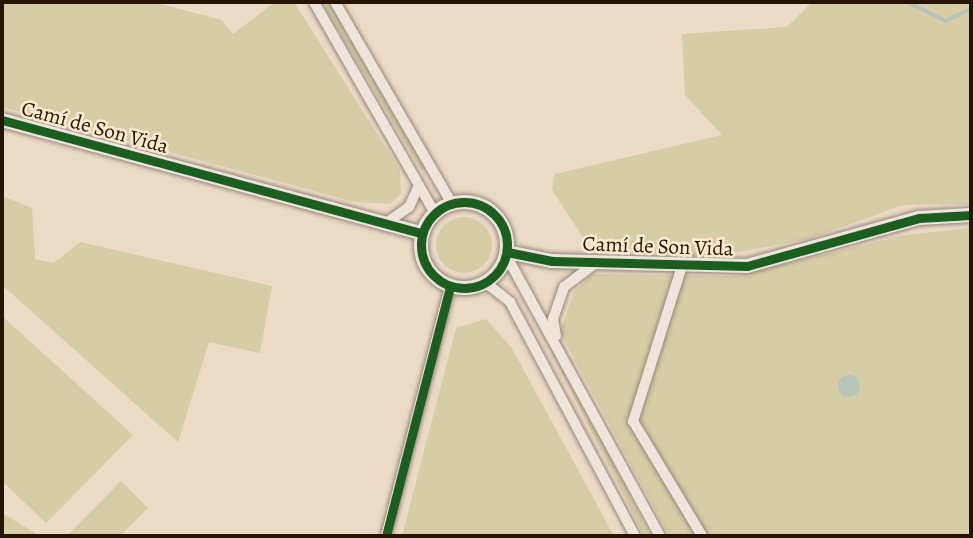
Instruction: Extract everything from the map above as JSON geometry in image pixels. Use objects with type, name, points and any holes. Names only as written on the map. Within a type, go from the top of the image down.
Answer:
[{"type":"street","points":[[314,2],[435,214]]},
{"type":"street","points":[[335,2],[452,204]]},
{"type":"street","name":"Camí de Son Vida","points":[[2,120],[422,233]]},
{"type":"street","points":[[386,223],[409,207],[419,186]]},
{"type":"street","points":[[635,536],[510,302],[486,283],[450,286],[432,274],[422,255],[422,233],[435,214],[452,204],[469,202],[492,214],[506,235],[506,254],[660,536]]},
{"type":"street","name":"Camí de Son Vida","points":[[506,254],[682,266],[747,266],[919,218],[971,215]]},
{"type":"street","points":[[486,283],[506,254]]},
{"type":"street","points":[[558,345],[552,319],[564,287],[598,261]]},
{"type":"street","points":[[682,266],[633,421],[702,536]]},
{"type":"street","points":[[386,536],[450,286]]},
{"type":"shaded area","points":[[2,2],[153,2],[222,20],[233,34],[275,2],[294,2],[400,170],[401,194],[390,204],[355,202],[2,107]]},
{"type":"shaded area","points":[[321,2],[329,2],[347,29],[427,169],[422,171]]},
{"type":"shaded area","points":[[812,2],[971,2],[971,204],[904,205],[808,239],[708,258],[627,250],[582,236],[552,190],[555,174],[722,135],[685,95],[682,34],[787,27]]},
{"type":"shaded area","points":[[2,196],[32,208],[35,259],[54,263],[80,242],[272,286],[260,353],[209,342],[178,442],[2,285]]},
{"type":"shaded area","points":[[464,217],[475,219],[484,225],[490,234],[490,256],[484,265],[475,271],[464,273],[453,271],[444,265],[438,256],[436,245],[438,234],[444,225],[453,219]]},
{"type":"shaded area","points":[[971,228],[971,536],[669,536],[560,332],[574,292],[592,274],[735,276],[905,235]]},
{"type":"shaded area","points":[[532,313],[607,450],[651,536],[644,536]]},
{"type":"shaded area","points":[[2,316],[133,435],[46,523],[2,481]]},
{"type":"shaded area","points":[[486,319],[511,347],[614,536],[402,536],[456,328]]},
{"type":"shaded area","points":[[849,375],[857,378],[860,386],[857,394],[849,397],[841,394],[838,386],[841,378]]},
{"type":"shaded area","points":[[121,481],[148,508],[120,536],[67,536]]},
{"type":"shaded area","points":[[2,513],[40,536],[2,536]]},
{"type":"waterway","points":[[907,2],[946,21],[971,9]]},
{"type":"cycle path","points":[[2,120],[422,233]]},
{"type":"cycle path","points":[[464,202],[488,209],[500,221],[507,245],[500,269],[488,281],[464,288],[440,281],[428,269],[421,245],[428,221],[440,209],[464,202]]},
{"type":"cycle path","points":[[507,252],[552,261],[747,266],[919,218],[971,215]]},
{"type":"cycle path","points":[[386,536],[450,286]]}]
